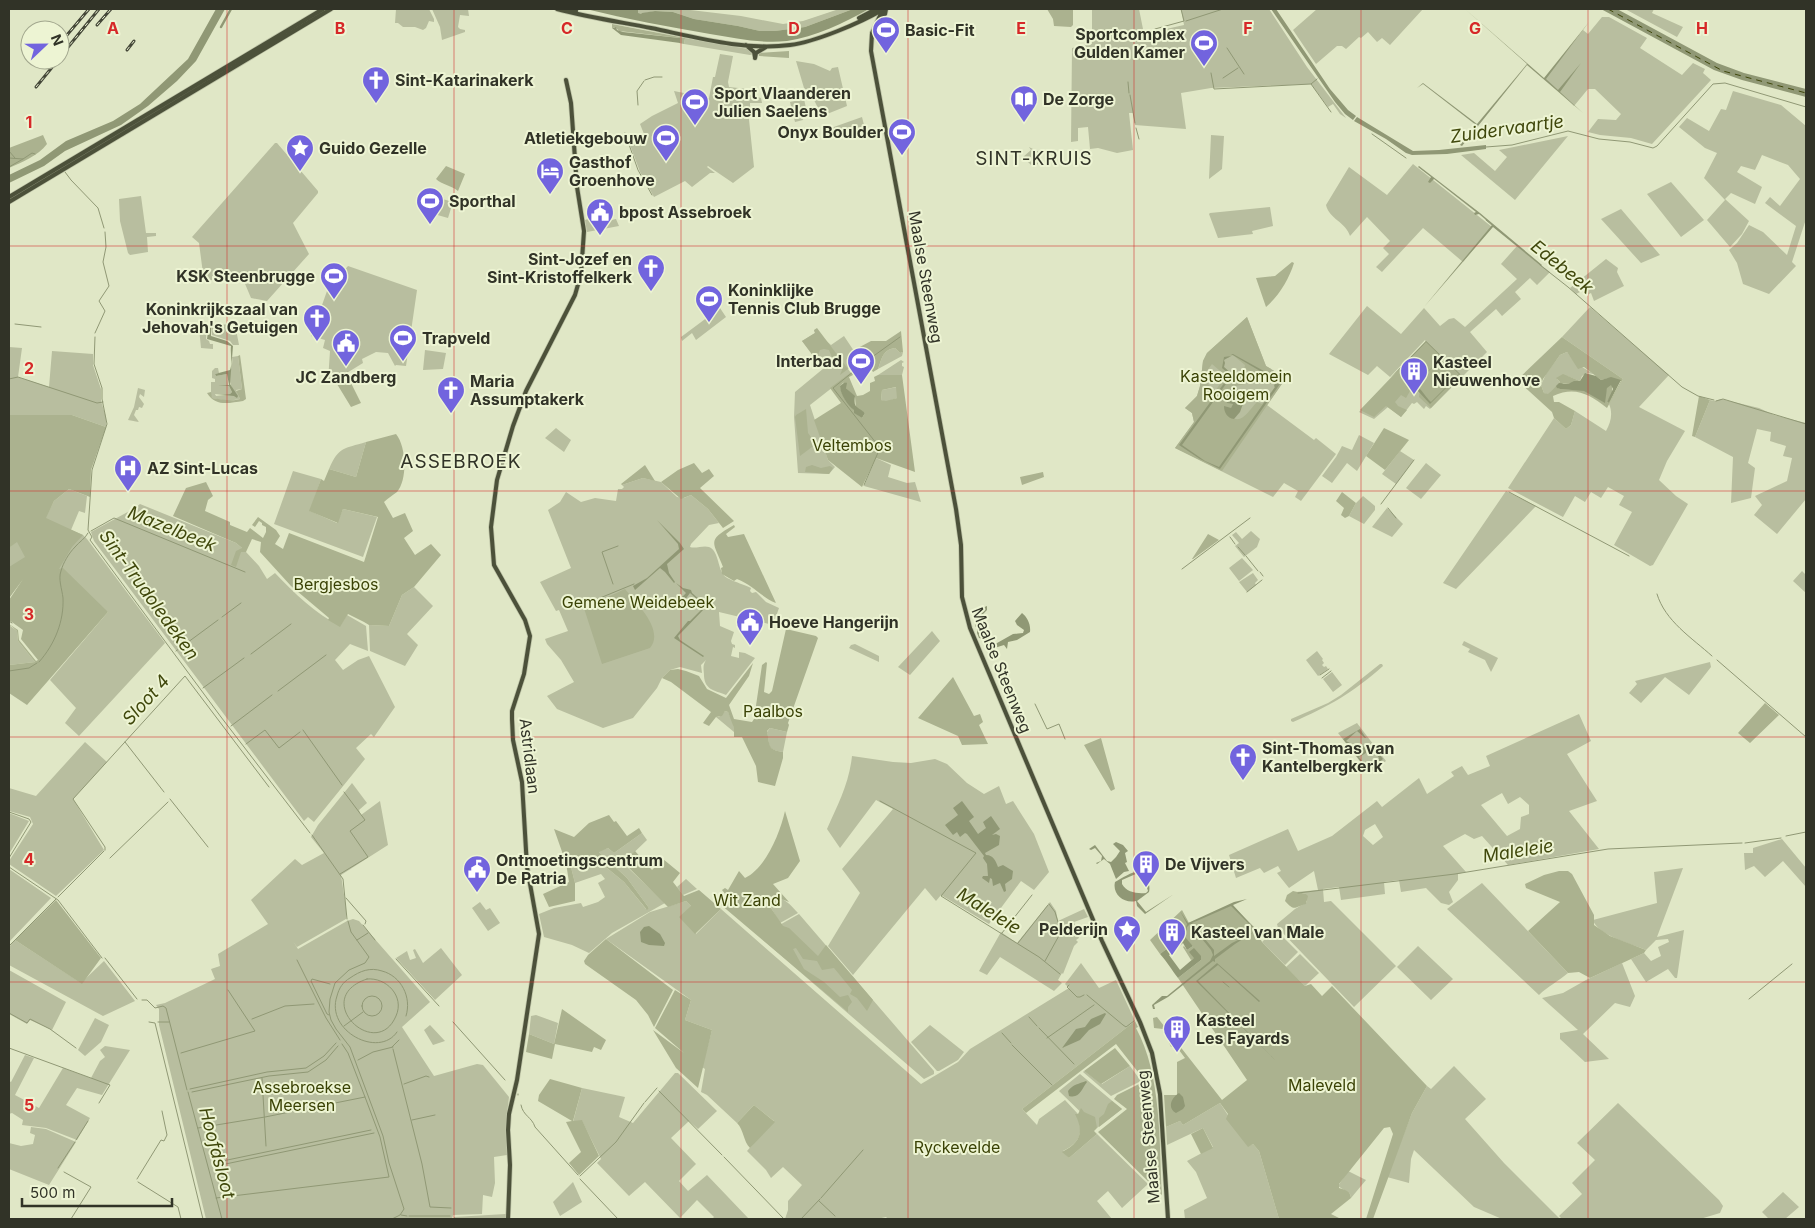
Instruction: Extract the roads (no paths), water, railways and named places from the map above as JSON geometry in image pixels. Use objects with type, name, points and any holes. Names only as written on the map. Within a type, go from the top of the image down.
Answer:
[{"type":"main road","points":[[9,200],[19,196],[170,101],[232,68],[323,10],[331,9]]},
{"type":"main road","points":[[561,9],[703,38],[746,45],[766,46],[800,43],[854,23],[884,9],[885,14],[874,26],[872,21],[865,18]]},
{"type":"main road","points":[[854,23],[876,9]]},
{"type":"main road","points":[[9,200],[105,140],[132,128],[184,94],[317,17],[323,10]]},
{"type":"main road","name":"Maalse Steenweg","points":[[874,26],[870,41],[871,51],[958,520],[961,545],[963,605],[970,628],[1052,824],[1150,1046],[1158,1076],[1160,1094],[1168,1219]]},
{"type":"main road","points":[[746,45],[754,52],[755,58],[756,53],[766,46]]},
{"type":"main road","name":"Astridlaan","points":[[508,1219],[510,1173],[509,1114],[517,1080],[539,939],[527,868],[523,786],[513,739],[512,719],[512,710],[524,674],[530,639],[527,623],[494,565],[491,526],[495,490],[506,445],[526,391],[575,295],[581,274],[584,231],[577,187],[571,103],[566,80]]},
{"type":"waterway","points":[[221,27],[231,9]]},
{"type":"waterway","points":[[1155,29],[1184,21],[1181,9]]},
{"type":"waterway","points":[[1186,21],[1223,9]]},
{"type":"waterway","points":[[1227,48],[1244,74]]},
{"type":"waterway","points":[[1223,78],[1238,68]]},
{"type":"waterway","points":[[1211,73],[1214,89],[1311,84]]},
{"type":"waterway","points":[[645,80],[662,77]]},
{"type":"waterway","points":[[1317,79],[1311,84],[1331,112]]},
{"type":"waterway","points":[[638,105],[637,91],[644,81]]},
{"type":"waterway","points":[[1128,82],[1129,93]]},
{"type":"waterway","name":"Zuidervaartje","points":[[1486,147],[1512,145],[1568,131],[1599,139],[1630,142],[1653,148],[1657,146],[1713,84],[1725,83],[1806,107]]},
{"type":"waterway","points":[[1130,95],[1135,123]]},
{"type":"waterway","points":[[1136,128],[1139,139]]},
{"type":"waterway","points":[[625,133],[638,170],[652,195]]},
{"type":"waterway","points":[[1372,134],[1406,158]]},
{"type":"waterway","points":[[9,151],[15,158]]},
{"type":"waterway","points":[[9,158],[23,159],[32,153],[35,154]]},
{"type":"waterway","points":[[9,167],[23,159]]},
{"type":"waterway","name":"Sint-Trudoledeken","points":[[65,172],[98,208],[104,228]]},
{"type":"waterway","name":"Edebeek","points":[[1486,220],[1493,226]]},
{"type":"waterway","name":"Sint-Trudoledeken","points":[[95,333],[105,311],[99,301],[109,286],[103,262],[106,247],[105,232]]},
{"type":"waterway","name":"Edebeek","points":[[1540,265],[1568,287],[1682,387],[1698,396],[1714,400]]},
{"type":"waterway","points":[[15,324],[41,327]]},
{"type":"waterway","name":"Sint-Trudoledeken","points":[[95,337],[94,364],[102,388],[102,399],[107,424],[92,470],[88,530],[92,537],[90,540],[221,717],[310,833]]},
{"type":"waterway","points":[[861,365],[900,337]]},
{"type":"waterway","points":[[859,367],[833,388],[880,448],[864,485]]},
{"type":"waterway","points":[[9,379],[18,377],[97,403],[103,402]]},
{"type":"waterway","name":"Edebeek","points":[[1716,401],[1723,399],[1806,424]]},
{"type":"waterway","points":[[1381,504],[1414,460]]},
{"type":"waterway","points":[[1509,492],[1629,556]]},
{"type":"waterway","points":[[1388,508],[1396,518]]},
{"type":"waterway","name":"Mazelbeek","points":[[91,531],[114,518],[245,572]]},
{"type":"waterway","points":[[1182,569],[1250,518]]},
{"type":"waterway","name":"Mazelbeek","points":[[39,662],[50,648],[60,624],[63,607],[60,584],[62,568],[71,552],[88,533]]},
{"type":"waterway","points":[[1230,537],[1235,544]]},
{"type":"waterway","points":[[613,584],[602,552],[618,546]]},
{"type":"waterway","points":[[1238,547],[1245,555]]},
{"type":"waterway","points":[[1246,556],[1258,571]]},
{"type":"waterway","points":[[1260,572],[1263,576]]},
{"type":"waterway","points":[[1247,592],[1262,580]]},
{"type":"waterway","points":[[600,598],[634,584]]},
{"type":"waterway","points":[[1657,594],[1666,613],[1673,621],[1712,656]]},
{"type":"waterway","points":[[583,604],[598,599]]},
{"type":"waterway","points":[[222,617],[241,603]]},
{"type":"waterway","points":[[176,651],[218,620]]},
{"type":"waterway","points":[[251,654],[291,624]]},
{"type":"waterway","points":[[278,691],[326,655]]},
{"type":"waterway","points":[[203,688],[244,658]]},
{"type":"waterway","points":[[1717,660],[1806,737]]},
{"type":"waterway","name":"Mazelbeek","points":[[9,671],[29,668],[37,663]]},
{"type":"waterway","points":[[1320,675],[1329,669]]},
{"type":"waterway","points":[[1322,678],[1331,671]]},
{"type":"waterway","name":"Sloot 4","points":[[105,850],[105,847],[73,799],[185,676],[269,787]]},
{"type":"waterway","points":[[231,726],[272,695]]},
{"type":"waterway","points":[[1035,704],[1047,729],[1059,724],[1065,739]]},
{"type":"waterway","points":[[246,744],[265,730],[279,748],[300,732]]},
{"type":"waterway","points":[[303,730],[342,785]]},
{"type":"waterway","points":[[125,742],[164,792]]},
{"type":"waterway","points":[[340,874],[368,857],[350,831],[365,820],[344,792]]},
{"type":"waterway","points":[[170,799],[208,847]]},
{"type":"waterway","name":"Maleleie","points":[[880,801],[976,853],[941,896],[1039,957],[1060,974]]},
{"type":"waterway","points":[[110,858],[168,802]]},
{"type":"waterway","name":"Hoofdsloot","points":[[9,812],[29,819],[31,822],[9,858]]},
{"type":"waterway","name":"Maleleie","points":[[1786,836],[1806,832]]},
{"type":"waterway","name":"Sint-Trudoledeken","points":[[312,835],[343,879],[347,919]]},
{"type":"waterway","name":"Maleleie","points":[[1745,843],[1781,838]]},
{"type":"waterway","name":"Maleleie","points":[[1298,893],[1455,874],[1608,849],[1742,843]]},
{"type":"waterway","name":"Sloot 4","points":[[58,897],[104,851]]},
{"type":"waterway","name":"Hoofdsloot","points":[[9,867],[58,900],[102,958]]},
{"type":"waterway","points":[[1002,933],[1032,895]]},
{"type":"waterway","name":"Sint-Trudoledeken","points":[[346,898],[366,921],[365,924]]},
{"type":"waterway","points":[[9,946],[56,899]]},
{"type":"waterway","points":[[1045,961],[1061,932],[1055,912],[1049,904]]},
{"type":"waterway","points":[[1018,943],[1048,905]]},
{"type":"waterway","name":"Sint-Trudoledeken","points":[[348,921],[351,932],[369,957],[365,963],[349,970],[335,983],[330,999],[329,1012],[336,1029],[350,1047],[383,1136],[389,1163],[404,1209],[400,1215],[392,1219]]},
{"type":"waterway","name":"Sint-Trudoledeken","points":[[363,925],[375,940]]},
{"type":"waterway","name":"Sint-Trudoledeken","points":[[357,940],[368,933]]},
{"type":"waterway","name":"Hoofdsloot","points":[[105,958],[137,999]]},
{"type":"waterway","name":"Sint-Trudoledeken","points":[[396,959],[439,1006]]},
{"type":"waterway","points":[[297,960],[326,1018],[340,1040]]},
{"type":"waterway","points":[[1749,999],[1792,964]]},
{"type":"waterway","points":[[397,1032],[389,1040],[378,1043],[367,1042],[346,1030],[339,1020],[335,1009],[340,988],[343,983],[365,970],[373,969],[389,974],[400,982],[406,995],[406,1016]]},
{"type":"waterway","points":[[329,1015],[311,981],[312,979],[330,984]]},
{"type":"waterway","points":[[367,979],[381,981],[387,985],[392,989],[398,1001],[396,1016],[387,1029],[375,1033],[363,1030],[352,1022],[345,1011],[344,999],[351,988],[367,979]]},
{"type":"waterway","points":[[1223,982],[1229,987]]},
{"type":"waterway","name":"Maleleie","points":[[1069,985],[1067,987],[1077,997],[1084,995]]},
{"type":"waterway","points":[[181,1053],[255,1031],[228,990]]},
{"type":"waterway","name":"Maleleie","points":[[1087,995],[1126,1027],[1134,1021]]},
{"type":"waterway","points":[[372,996],[379,999],[382,1006],[379,1013],[372,1016],[365,1013],[362,1006],[365,999],[372,996]]},
{"type":"waterway","name":"Hoofdsloot","points":[[142,1000],[147,1000],[155,1008],[163,1006],[166,1008],[187,1090]]},
{"type":"waterway","points":[[252,1019],[285,1006],[314,1004]]},
{"type":"waterway","points":[[1047,1038],[1094,1005]]},
{"type":"waterway","points":[[344,1026],[363,1012]]},
{"type":"waterway","points":[[9,1013],[27,1023],[30,1019],[50,1029],[76,1048]]},
{"type":"waterway","points":[[1029,1017],[1037,1026]]},
{"type":"waterway","points":[[149,1022],[155,1023],[203,1219]]},
{"type":"waterway","points":[[158,1022],[169,1022]]},
{"type":"waterway","name":"Sint-Trudoledeken","points":[[453,1022],[505,1080]]},
{"type":"waterway","points":[[1039,1028],[1074,1064]]},
{"type":"waterway","points":[[1002,1033],[1011,1043]]},
{"type":"waterway","points":[[392,1047],[399,1040]]},
{"type":"waterway","points":[[190,1089],[267,1072],[306,1068],[324,1056],[336,1043]]},
{"type":"waterway","points":[[198,1128],[365,1097],[348,1053],[342,1044]]},
{"type":"waterway","points":[[1012,1045],[1052,1085]]},
{"type":"waterway","points":[[192,1092],[269,1076],[308,1072],[326,1060],[338,1046]]},
{"type":"waterway","points":[[358,1060],[373,1052],[393,1047]]},
{"type":"waterway","points":[[9,1048],[110,1085],[99,1103]]},
{"type":"waterway","points":[[393,1049],[422,1164],[430,1207],[451,1208]]},
{"type":"waterway","points":[[404,1084],[426,1076],[429,1077]]},
{"type":"waterway","points":[[262,1078],[266,1146]]},
{"type":"waterway","points":[[645,1102],[657,1088]]},
{"type":"waterway","points":[[659,1091],[722,1155]]},
{"type":"waterway","name":"Hoofdsloot","points":[[188,1092],[222,1219]]},
{"type":"waterway","points":[[216,1198],[389,1177],[380,1137],[365,1097]]},
{"type":"waterway","points":[[580,1176],[616,1142],[644,1103]]},
{"type":"waterway","name":"Sint-Trudoledeken","points":[[521,1105],[535,1127],[578,1175]]},
{"type":"waterway","points":[[137,1179],[161,1140],[164,1141],[167,1135],[162,1111]]},
{"type":"waterway","points":[[412,1120],[435,1115]]},
{"type":"waterway","points":[[76,1140],[88,1121]]},
{"type":"waterway","points":[[213,1163],[371,1130]]},
{"type":"waterway","points":[[216,1166],[374,1133]]},
{"type":"waterway","points":[[58,1168],[75,1142]]},
{"type":"waterway","points":[[821,1198],[863,1150]]},
{"type":"waterway","points":[[724,1157],[784,1219]]},
{"type":"waterway","points":[[64,1172],[91,1187],[71,1219]]},
{"type":"waterway","name":"Sint-Trudoledeken","points":[[580,1179],[618,1219]]},
{"type":"waterway","points":[[138,1182],[178,1207],[181,1219]]},
{"type":"waterway","points":[[801,1219],[820,1199]]},
{"type":"waterway","points":[[819,1201],[835,1216]]},
{"type":"waterway","name":"Sint-Trudoledeken","points":[[401,1215],[407,1216]]},
{"type":"waterway","points":[[409,1216],[450,1216]]},
{"type":"railway","points":[[70,31],[89,9]]},
{"type":"railway","points":[[70,45],[99,9]]},
{"type":"railway","points":[[97,25],[111,9]]},
{"type":"railway","points":[[127,50],[134,41]]},
{"type":"railway","points":[[36,87],[50,70]]},
{"type":"place","name":"Basic-Fit","points":[[886,54]]},
{"type":"place","name":"Sportcomplex Gulden Kamer","points":[[1204,67]]},
{"type":"place","name":"Sint-Katarinakerk","points":[[376,104]]},
{"type":"place","name":"De Zorge","points":[[1024,123]]},
{"type":"place","name":"Sport Vlaanderen Julien Saelens","points":[[695,126]]},
{"type":"place","name":"Onyx Boulder","points":[[902,156]]},
{"type":"place","name":"Atletiekgebouw","points":[[666,162]]},
{"type":"place","name":"Guido Gezelle","points":[[300,172]]},
{"type":"place","name":"Gasthof Groenhove","points":[[550,195]]},
{"type":"place","name":"Sporthal","points":[[430,225]]},
{"type":"place","name":"bpost Assebroek","points":[[600,236]]},
{"type":"place","name":"Sint-Jozef en Sint-Kristoffelkerk","points":[[651,292]]},
{"type":"place","name":"KSK Steenbrugge","points":[[334,300]]},
{"type":"place","name":"Koninklijke Tennis Club Brugge","points":[[709,323]]},
{"type":"place","name":"Koninkrijkszaal van Jehovah's Getuigen","points":[[317,342]]},
{"type":"place","name":"Trapveld","points":[[403,362]]},
{"type":"place","name":"JC Zandberg","points":[[346,367]]},
{"type":"place","name":"Interbad","points":[[861,385]]},
{"type":"place","name":"Kasteel Nieuwenhove","points":[[1414,395]]},
{"type":"place","name":"Maria Assumptakerk","points":[[451,414]]},
{"type":"place","name":"AZ Sint-Lucas","points":[[128,492]]},
{"type":"place","name":"Hoeve Hangerijn","points":[[750,646]]},
{"type":"place","name":"Sint-Thomas van Kantelbergkerk","points":[[1243,781]]},
{"type":"place","name":"De Vijvers","points":[[1146,888]]},
{"type":"place","name":"Ontmoetingscentrum De Patria","points":[[477,893]]},
{"type":"place","name":"Pelderijn","points":[[1127,953]]},
{"type":"place","name":"Kasteel van Male","points":[[1172,956]]},
{"type":"place","name":"Kasteel Les Fayards","points":[[1177,1053]]},
{"type":"district","name":"SINT-KRUIS","points":[[1034,158]]},
{"type":"district","name":"ASSEBROEK","points":[[461,461]]},
{"type":"park label","name":"Kasteeldomein Rooigem","points":[[1236,385]]},
{"type":"park label","name":"Veltembos","points":[[852,445]]},
{"type":"park label","name":"Bergjesbos","points":[[336,584]]},
{"type":"park label","name":"Gemene Weidebeek","points":[[638,602]]},
{"type":"park label","name":"Paalbos","points":[[773,711]]},
{"type":"park label","name":"Wit Zand","points":[[747,900]]},
{"type":"park label","name":"Maleveld","points":[[1322,1085]]},
{"type":"park label","name":"Assebroekse Meersen","points":[[302,1096]]},
{"type":"park label","name":"Ryckevelde","points":[[957,1147]]}]
